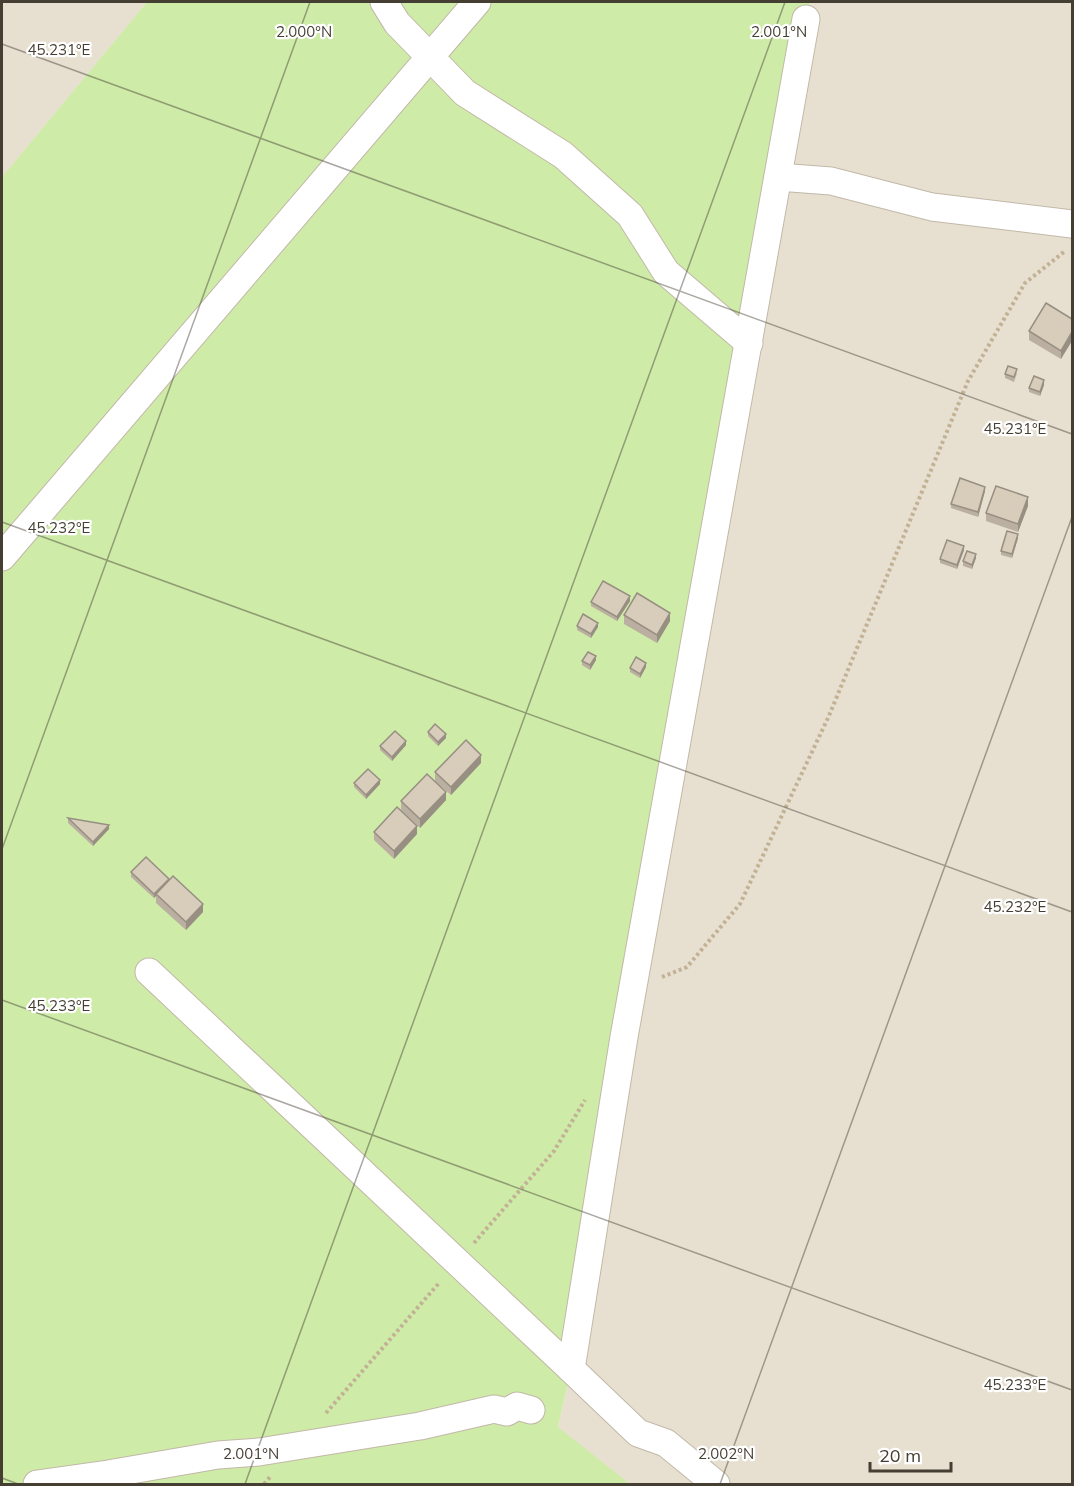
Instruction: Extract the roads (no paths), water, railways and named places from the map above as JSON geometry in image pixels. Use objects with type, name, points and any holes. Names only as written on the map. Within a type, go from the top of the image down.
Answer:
[{"type":"street","points":[[384,2],[397,23],[465,93],[563,155],[630,215],[666,272],[749,343]]},
{"type":"street","points":[[2,557],[477,2]]},
{"type":"street","points":[[571,1369],[624,1037],[806,19]]},
{"type":"street","points":[[778,177],[831,181],[932,207],[1072,224]]},
{"type":"street","points":[[149,972],[638,1433],[666,1443],[716,1485]]},
{"type":"street","points":[[37,1485],[218,1455],[258,1452],[420,1426],[494,1409],[507,1412],[517,1406],[531,1410]]}]
